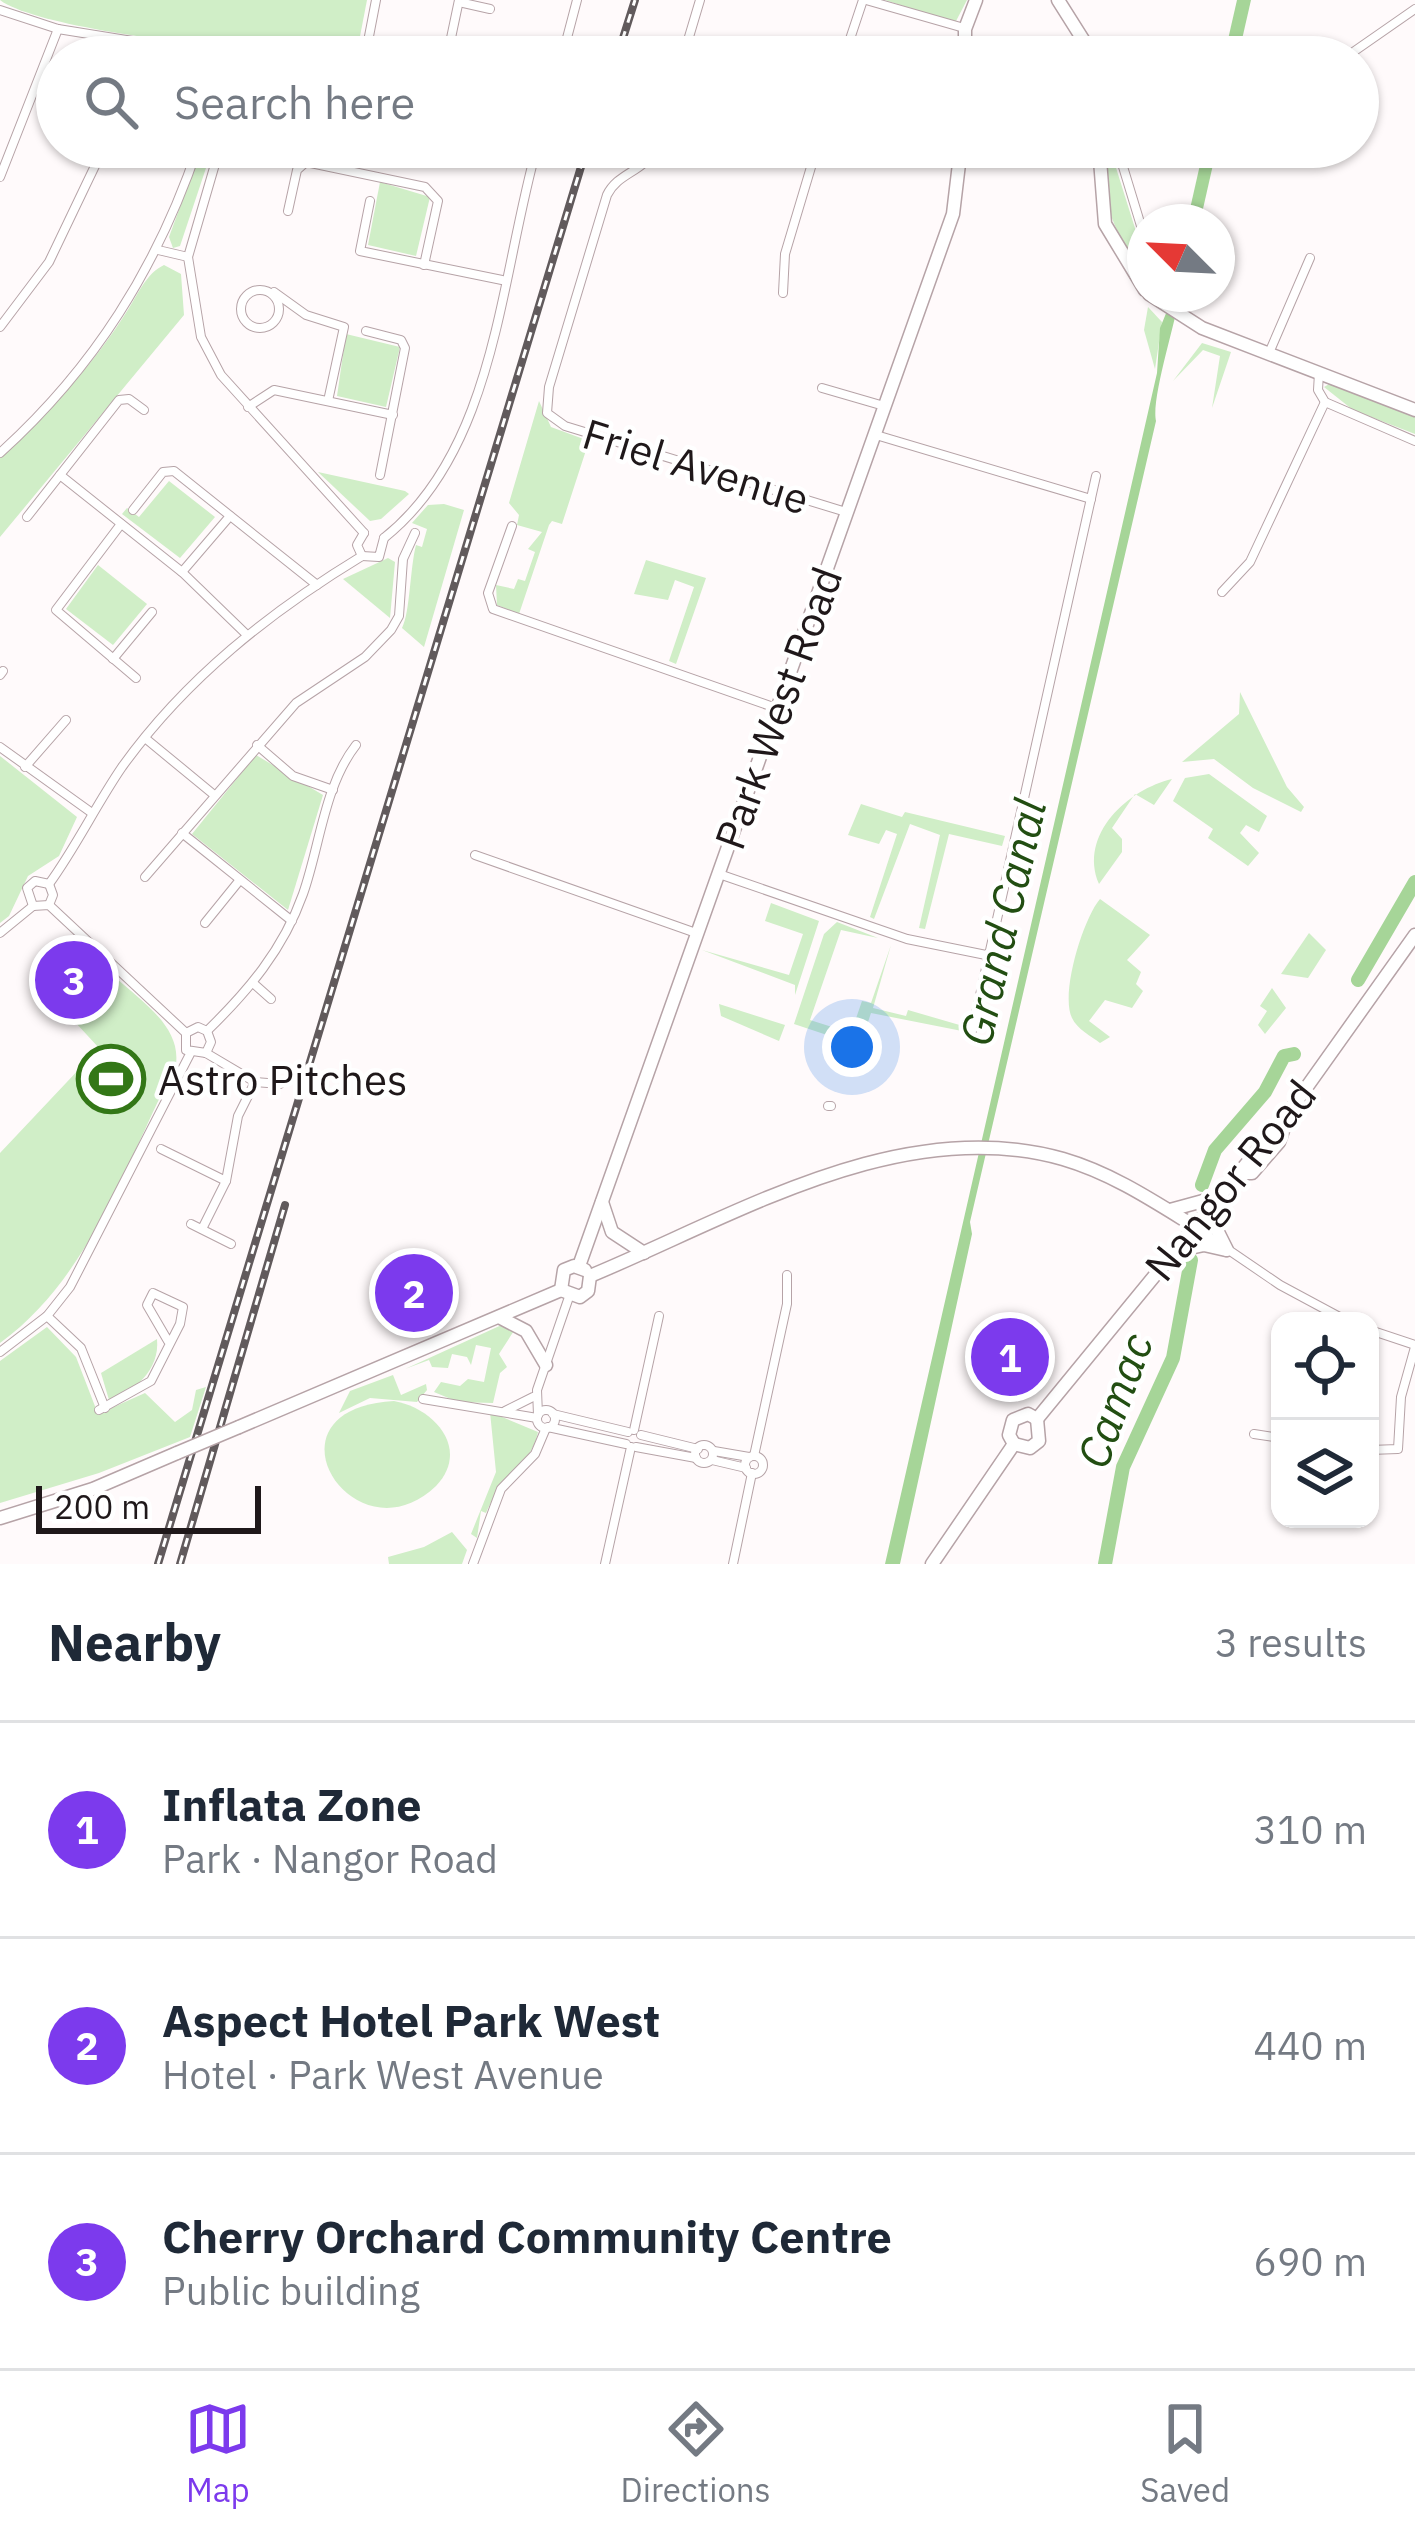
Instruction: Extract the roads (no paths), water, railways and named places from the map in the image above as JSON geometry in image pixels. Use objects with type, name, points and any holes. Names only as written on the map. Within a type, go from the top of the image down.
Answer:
[{"type":"street","points":[[369,36],[376,0]]},
{"type":"street","points":[[568,36],[577,0]]},
{"type":"street","points":[[689,36],[700,0]]},
{"type":"street","points":[[851,36],[864,0],[965,28]]},
{"type":"street","points":[[965,36],[976,0]]},
{"type":"street","points":[[1058,0],[1081,36]]},
{"type":"street","points":[[451,36],[459,1],[490,9]]},
{"type":"street","points":[[1376,36],[1415,9]]},
{"type":"street","points":[[0,10],[58,29],[105,36]]},
{"type":"street","points":[[55,36],[58,29]]},
{"type":"street","points":[[0,176],[36,82]]},
{"type":"street","points":[[0,327],[64,237],[95,168]]},
{"type":"street","points":[[0,454],[46,412],[93,356],[158,250],[190,168]]},
{"type":"street","points":[[214,168],[188,257],[201,337],[221,375],[364,533]]},
{"type":"street","points":[[288,211],[300,168]]},
{"type":"street","points":[[334,168],[424,187],[437,201],[424,265]]},
{"type":"street","points":[[49,905],[53,896],[49,884],[145,738],[247,635],[362,556],[375,559],[436,482],[463,439],[477,403],[531,168]]},
{"type":"street","name":"Friel Avenue","points":[[638,168],[615,182],[607,195],[546,398],[547,413],[566,426],[848,512]]},
{"type":"street","points":[[782,293],[785,254],[811,168]]},
{"type":"street","name":"Park West Road","points":[[584,1271],[602,1201],[953,214],[958,168]]},
{"type":"street","points":[[1101,168],[1106,224],[1127,258]]},
{"type":"street","points":[[1123,168],[1134,204]]},
{"type":"street","points":[[370,201],[360,250],[503,280]]},
{"type":"street","points":[[158,250],[188,257]]},
{"type":"street","points":[[1269,353],[1310,259]]},
{"type":"street","points":[[274,292],[275,308],[267,328],[245,325],[250,291],[274,292],[306,315],[344,327],[328,401]]},
{"type":"street","points":[[1171,312],[1415,410]]},
{"type":"street","points":[[366,331],[400,340],[405,348],[380,475]]},
{"type":"street","points":[[1318,373],[1318,390],[1325,402],[1415,441]]},
{"type":"street","points":[[822,388],[885,407]]},
{"type":"street","points":[[248,406],[274,390],[393,415]]},
{"type":"street","points":[[27,517],[119,400],[129,399],[143,410]]},
{"type":"street","points":[[1222,592],[1250,562],[1325,402]]},
{"type":"street","points":[[876,435],[1090,499]]},
{"type":"street","points":[[133,510],[169,469],[317,585]]},
{"type":"street","points":[[60,476],[182,572],[247,635]]},
{"type":"street","points":[[972,1031],[1096,476]]},
{"type":"street","points":[[182,572],[230,516]]},
{"type":"street","points":[[121,524],[56,610],[136,678]]},
{"type":"street","points":[[512,526],[488,593],[493,609],[778,708]]},
{"type":"street","points":[[364,533],[375,531],[403,559]]},
{"type":"street","points":[[362,556],[358,545],[364,533]]},
{"type":"street","points":[[145,877],[213,794],[308,692],[358,663],[391,630],[399,616],[403,559],[415,533]]},
{"type":"street","points":[[113,659],[152,613]]},
{"type":"street","points":[[25,767],[65,720]]},
{"type":"street","points":[[145,738],[213,794]]},
{"type":"street","points":[[206,1031],[254,982],[292,920],[333,790],[356,745]]},
{"type":"street","points":[[257,746],[293,776],[333,790]]},
{"type":"street","points":[[0,747],[92,813]]},
{"type":"street","points":[[182,833],[292,920]]},
{"type":"street","points":[[475,855],[697,934]]},
{"type":"street","points":[[718,874],[907,939],[986,955]]},
{"type":"street","points":[[33,907],[27,888],[34,881],[49,884]]},
{"type":"street","points":[[205,923],[239,881]]},
{"type":"street","points":[[0,933],[33,907],[49,905]]},
{"type":"street","points":[[49,905],[186,1034]]},
{"type":"street","name":"Nangor Road","points":[[1037,1419],[1112,1328],[1116,1311],[1138,1280],[1154,1275],[1289,1112],[1415,935]]},
{"type":"street","points":[[254,982],[271,998]]},
{"type":"street","points":[[190,1054],[183,1042],[186,1034],[193,1028],[206,1031]]},
{"type":"street","points":[[206,1031],[211,1042],[206,1053]]},
{"type":"street","points":[[190,1054],[206,1053],[255,1082],[280,1084]]},
{"type":"street","points":[[0,1352],[47,1316],[70,1287],[190,1054]]},
{"type":"street","points":[[202,1229],[226,1180],[238,1116],[255,1082]]},
{"type":"street","points":[[503,1412],[525,1406],[538,1388],[565,1294],[560,1274],[644,1253],[860,1166],[965,1148],[1011,1150],[1097,1171],[1169,1210],[1332,1312]]},
{"type":"street","points":[[161,1149],[226,1180]]},
{"type":"street","points":[[1169,1210],[1219,1195],[1216,1228],[1227,1250]]},
{"type":"street","points":[[602,1201],[612,1232],[644,1253]]},
{"type":"street","points":[[1169,1210],[1172,1252],[1204,1245],[1227,1250]]},
{"type":"street","points":[[190,1223],[230,1244]]},
{"type":"street","points":[[0,1518],[93,1489],[496,1316],[565,1294],[584,1295],[584,1271]]},
{"type":"street","points":[[734,1564],[752,1456],[789,1293],[787,1275]]},
{"type":"street","points":[[47,1316],[81,1348],[102,1409],[151,1381],[180,1324],[183,1306],[153,1293],[147,1305],[168,1341]]},
{"type":"street","points":[[496,1316],[526,1331],[546,1365]]},
{"type":"street","points":[[605,1564],[659,1316]]},
{"type":"street","points":[[1379,1333],[1415,1346],[1401,1397],[1397,1449],[1379,1450]]},
{"type":"street","points":[[473,1564],[501,1489],[536,1454],[547,1428],[551,1412],[538,1388]]},
{"type":"street","points":[[423,1399],[537,1416],[551,1412],[712,1455],[749,1471],[763,1466],[752,1456],[712,1455],[631,1446],[547,1428],[537,1416],[538,1388]]},
{"type":"street","points":[[1022,1414],[1037,1419],[1042,1436],[1035,1445],[1014,1444],[1009,1435],[1013,1420],[1022,1414]]},
{"type":"street","points":[[631,1446],[634,1432]]},
{"type":"street","points":[[1254,1434],[1271,1437]]},
{"type":"street","points":[[932,1564],[1014,1444]]},
{"type":"waterway","name":"Camac","points":[[1358,980],[1415,882]]},
{"type":"waterway","name":"Camac","points":[[1202,1185],[1215,1150],[1265,1092],[1284,1056],[1294,1054]]},
{"type":"waterway","name":"Camac","points":[[1105,1564],[1123,1467],[1173,1358],[1191,1260]]},
{"type":"railway","points":[[624,36],[635,0]]},
{"type":"railway","points":[[158,1564],[581,168]]},
{"type":"railway","points":[[180,1564],[285,1205]]},
{"type":"place","name":"Cherry Orchard Community Centre","points":[[74,980]]},
{"type":"place","name":"Astro Pitches","points":[[111,1079]]},
{"type":"place","name":"Aspect Hotel Park West","points":[[414,1293]]},
{"type":"place","name":"Inflata Zone","points":[[1010,1357]]},
{"type":"water label","name":"Grand Canal","points":[[1002,922]]}]
